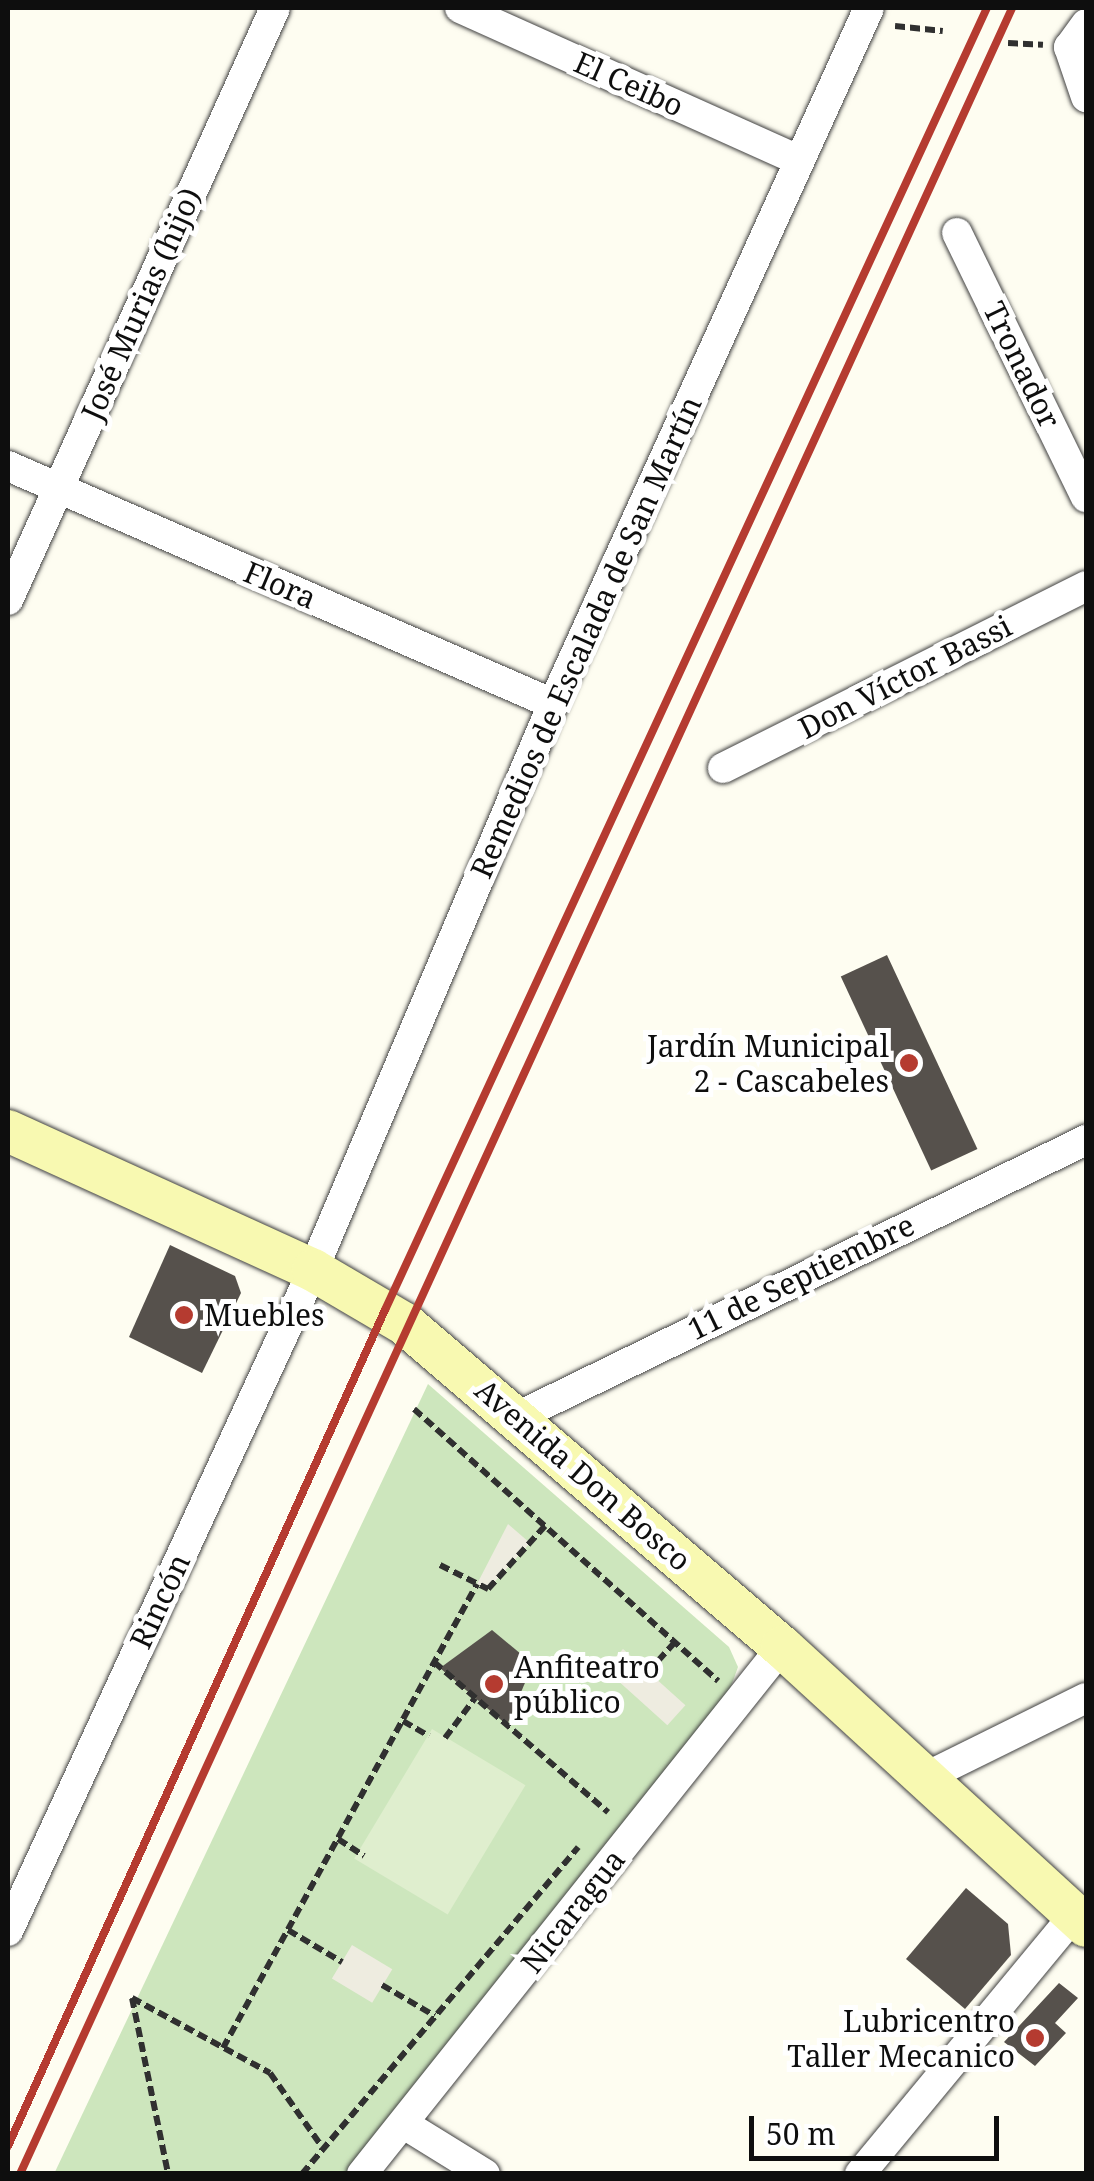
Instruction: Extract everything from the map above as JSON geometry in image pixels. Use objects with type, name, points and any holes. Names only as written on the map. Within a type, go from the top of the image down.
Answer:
[{"type":"main road","name":"Avenida Don Bosco","points":[[8,1130],[312,1270],[405,1324],[782,1647],[1080,1920]]},
{"type":"street","name":"José Murias (hijo)","points":[[8,600],[275,8]]},
{"type":"street","name":"El Ceibo","points":[[460,8],[798,160]]},
{"type":"street","name":"Remedios de Escalada de San Martín","points":[[312,1270],[553,704],[865,16]]},
{"type":"street","points":[[1078,35],[1086,97]]},
{"type":"street","name":"Tronador","points":[[957,233],[1086,497]]},
{"type":"street","name":"Flora","points":[[8,466],[553,704]]},
{"type":"street","name":"Don Víctor Bassi","points":[[723,768],[1086,586]]},
{"type":"street","name":"11 de Septiembre","points":[[516,1417],[1086,1140]]},
{"type":"street","name":"Rincón","points":[[8,1931],[18,1880],[312,1270]]},
{"type":"street","name":"Nicaragua","points":[[362,2174],[782,1647]]},
{"type":"street","points":[[926,1777],[1086,1698]]},
{"type":"street","points":[[860,2174],[1080,1920]]},
{"type":"street","points":[[404,2124],[486,2174]]},
{"type":"path","points":[[865,16],[943,31]]},
{"type":"path","points":[[414,1409],[718,1681],[706,1696]]},
{"type":"path","points":[[440,1565],[488,1589],[545,1526]]},
{"type":"path","points":[[223,2048],[477,1584]]},
{"type":"path","points":[[648,1672],[675,1642]]},
{"type":"path","points":[[434,1662],[608,1812]]},
{"type":"path","points":[[445,1738],[475,1698]]},
{"type":"path","points":[[402,1721],[428,1736]]},
{"type":"path","points":[[596,1826],[620,1798]]},
{"type":"path","points":[[338,1839],[364,1856]]},
{"type":"path","points":[[302,2174],[584,1841]]},
{"type":"path","points":[[288,1930],[342,1962]]},
{"type":"path","points":[[382,1986],[435,2016]]},
{"type":"path","points":[[168,2174],[132,1998],[270,2074],[324,2148]]},
{"type":"green space","points":[[428,1384],[729,1647],[738,1667],[730,1689],[346,2173],[54,2174]]},
{"type":"green space","points":[[432,1729],[525,1785],[448,1915],[354,1858]]},
{"type":"shaded area","points":[[508,1524],[530,1543],[488,1589],[477,1584]]},
{"type":"shaded area","points":[[623,1649],[685,1705],[667,1725],[605,1669]]},
{"type":"shaded area","points":[[352,1945],[392,1969],[372,2003],[332,1978]]},
{"type":"building","name":"Jardín Municipal 2 - Cascabeles","points":[[887,955],[977,1149],[931,1171],[841,977]]},
{"type":"building","name":"Muebles","points":[[170,1245],[235,1276],[241,1293],[202,1373],[129,1337]]},
{"type":"building","name":"Anfiteatro público","points":[[492,1630],[533,1664],[507,1725],[440,1668]]},
{"type":"building","points":[[966,1888],[1008,1924],[1011,1955],[965,2009],[906,1959]]},
{"type":"building","name":"Lubricentro Taller Mecanico","points":[[1059,1983],[1078,1998],[1055,2023],[1066,2033],[1035,2066],[1004,2042]]},
{"type":"railway","points":[[8,2146],[385,1310],[987,8]]},
{"type":"railway","points":[[20,2174],[1012,8]]},
{"type":"place","name":"Jardín Municipal 2 - Cascabeles","points":[[909,1063]]},
{"type":"place","name":"Muebles","points":[[184,1315]]},
{"type":"place","name":"Anfiteatro público","points":[[494,1684]]},
{"type":"place","name":"Lubricentro Taller Mecanico","points":[[1035,2038]]}]
